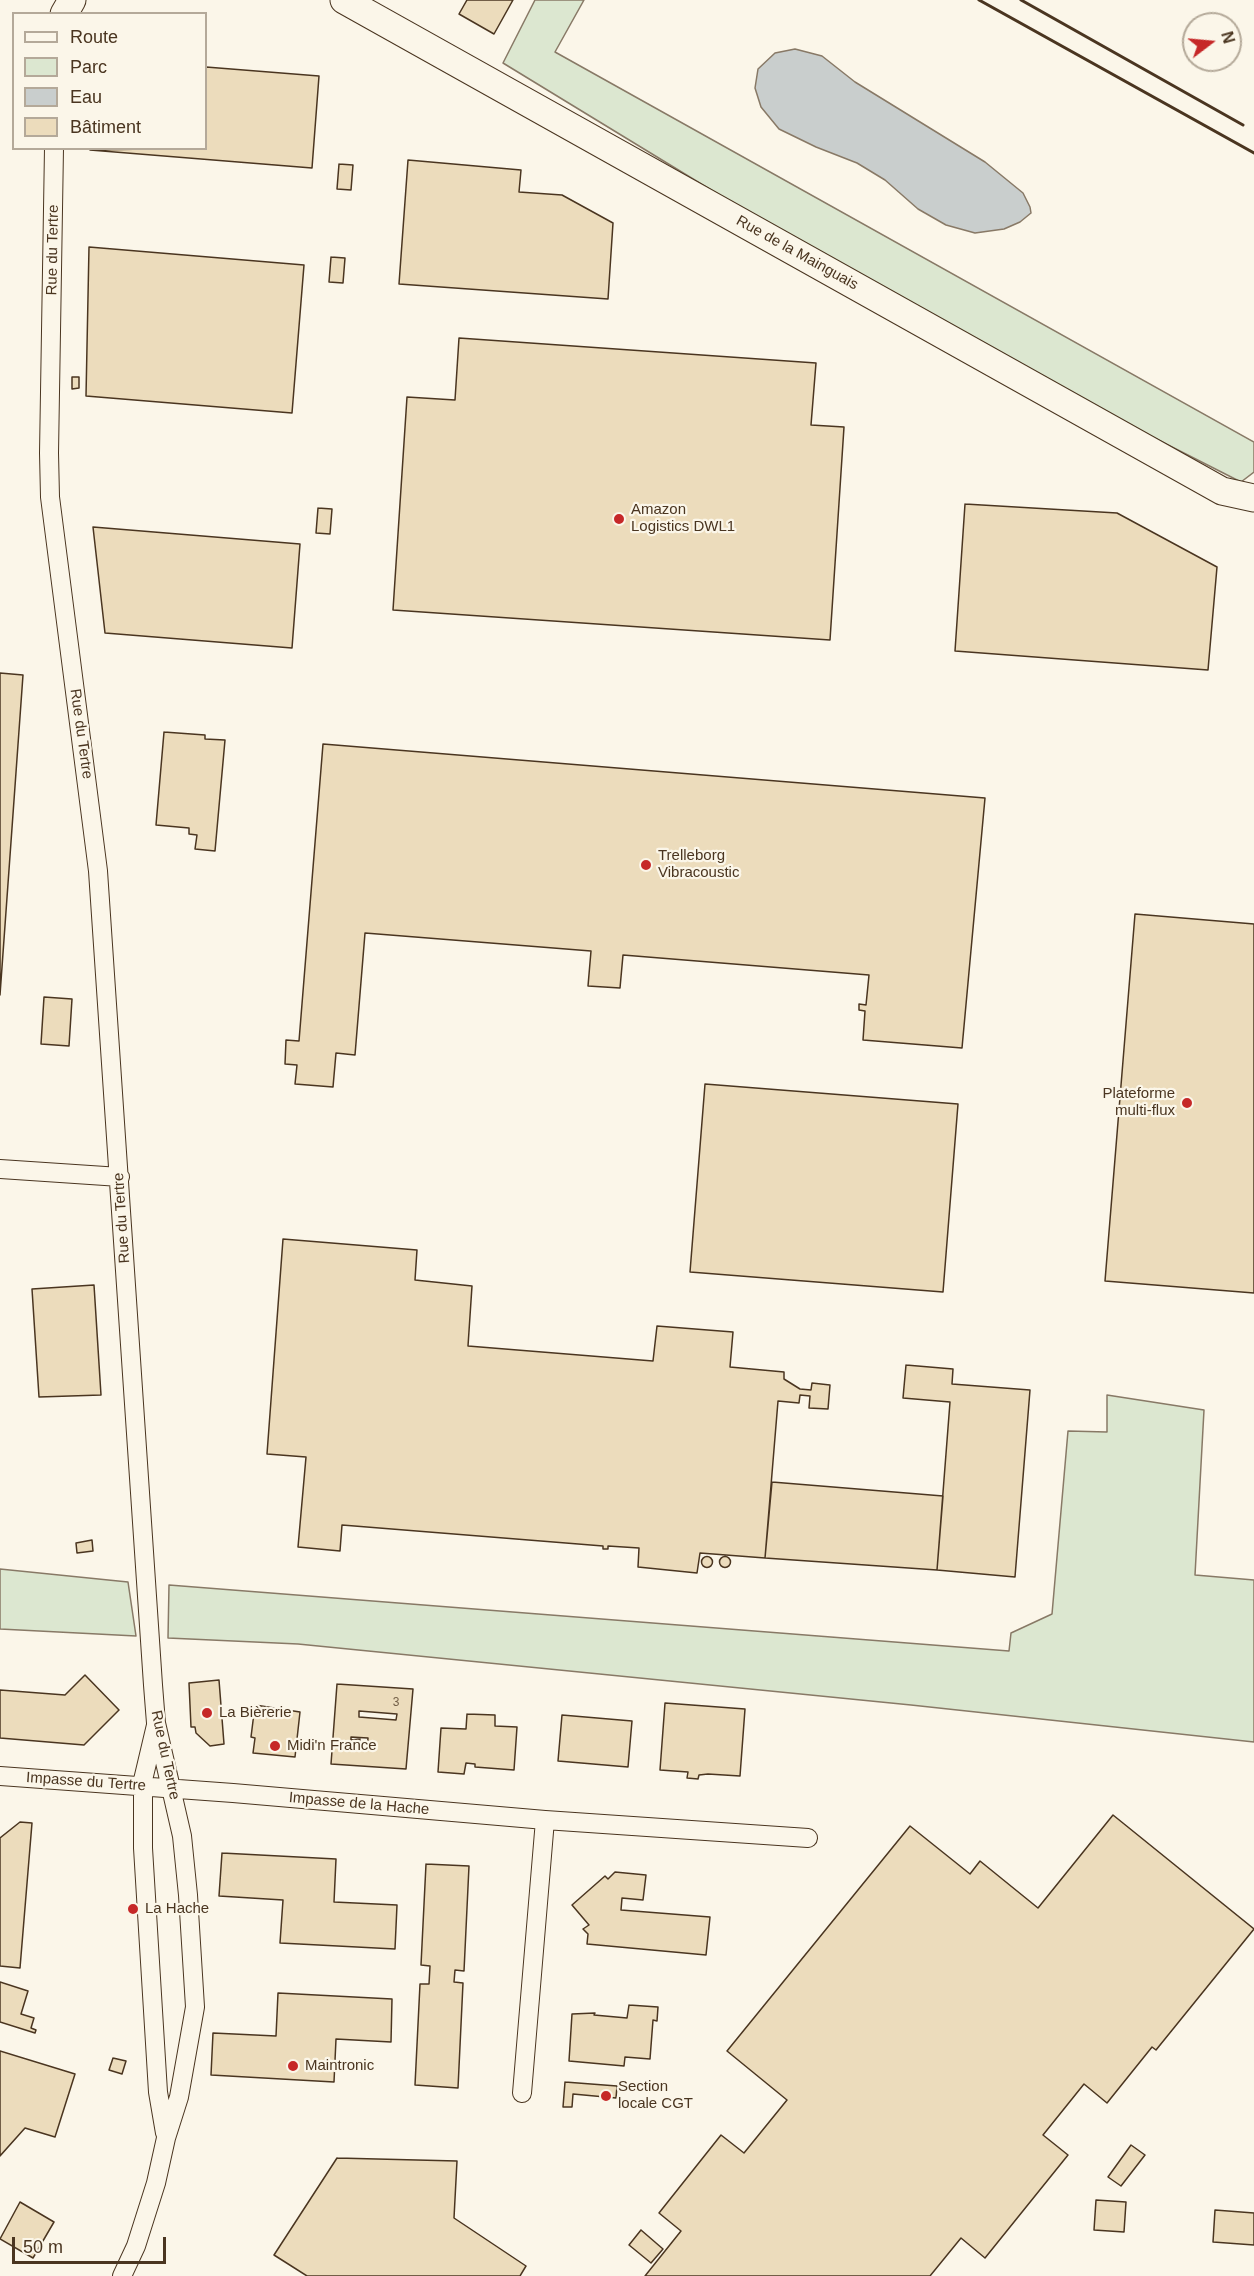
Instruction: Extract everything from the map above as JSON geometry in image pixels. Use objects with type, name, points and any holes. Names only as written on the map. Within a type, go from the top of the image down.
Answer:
[{"type":"street","name":"Rue de la Mainguais","points":[[344,0],[1222,491],[1254,498]]},
{"type":"street","name":"Rue du Tertre","points":[[54,150],[50,497],[98,871],[156,1723],[173,1788],[182,1836],[195,2007],[178,2097],[156,2183],[136,2246],[122,2276]]},
{"type":"street","points":[[0,1169],[120,1176]]},
{"type":"street","points":[[156,1723],[143,1786],[143,1848],[158,2092],[166,2138]]},
{"type":"street","name":"Impasse du Tertre","points":[[0,1776],[173,1788]]},
{"type":"street","name":"Impasse de la Hache","points":[[173,1788],[545,1820],[808,1838]]},
{"type":"street","points":[[522,2093],[545,1820]]},
{"type":"green space","points":[[535,0],[584,0],[555,52],[1254,442],[1254,472],[1241,482],[1038,379],[857,279],[503,63]]},
{"type":"green space","points":[[1107,1395],[1204,1410],[1195,1575],[1254,1580],[1254,1742],[911,1705],[298,1644],[168,1638],[169,1585],[1009,1651],[1011,1633],[1052,1614],[1068,1431],[1107,1432]]},
{"type":"green space","points":[[0,1569],[128,1582],[136,1636],[0,1629]]},
{"type":"water","points":[[795,49],[822,56],[855,82],[985,162],[1023,193],[1031,213],[1020,222],[1004,229],[975,233],[946,225],[918,209],[885,180],[857,163],[779,129],[761,107],[755,88],[758,69],[775,53]]},
{"type":"building","points":[[467,0],[513,0],[494,34],[459,14]]},
{"type":"building","points":[[207,67],[319,76],[312,168],[90,150],[207,150]]},
{"type":"building","points":[[408,160],[521,170],[519,192],[562,195],[613,223],[608,299],[399,284]]},
{"type":"building","points":[[339,164],[353,165],[351,190],[337,189]]},
{"type":"building","points":[[89,247],[304,265],[292,413],[86,396]]},
{"type":"building","points":[[331,257],[345,258],[343,283],[329,282]]},
{"type":"building","name":"Amazon Logistics DWL1","points":[[459,338],[816,363],[811,425],[844,427],[830,640],[393,610],[407,397],[455,400]]},
{"type":"building","points":[[72,377],[79,377],[79,388],[72,389]]},
{"type":"building","points":[[965,504],[1117,513],[1217,567],[1208,670],[955,651]]},
{"type":"building","points":[[318,508],[332,509],[330,534],[316,533]]},
{"type":"building","points":[[93,527],[300,544],[292,648],[105,633]]},
{"type":"building","points":[[0,673],[23,675],[0,995]]},
{"type":"building","points":[[164,732],[205,735],[205,739],[225,740],[215,851],[195,849],[197,835],[189,834],[189,828],[156,825]]},
{"type":"building","name":"Trelleborg Vibracoustic","points":[[323,744],[985,798],[962,1048],[863,1040],[865,1011],[859,1010],[859,1004],[866,1005],[869,975],[623,955],[620,988],[588,986],[591,951],[365,933],[355,1055],[336,1053],[333,1087],[295,1084],[297,1065],[285,1064],[286,1040],[299,1041]]},
{"type":"building","name":"Plateforme multi-flux","points":[[1135,914],[1254,924],[1254,1293],[1105,1281]]},
{"type":"building","points":[[44,997],[72,999],[69,1046],[41,1044]]},
{"type":"building","points":[[705,1084],[958,1104],[943,1292],[690,1272]]},
{"type":"building","points":[[283,1239],[417,1250],[415,1280],[472,1286],[468,1346],[653,1361],[657,1326],[733,1332],[730,1367],[784,1372],[784,1379],[800,1389],[811,1390],[812,1383],[830,1385],[828,1409],[809,1408],[810,1396],[800,1395],[799,1403],[778,1401],[765,1558],[700,1553],[697,1573],[638,1567],[639,1548],[608,1546],[608,1549],[603,1549],[603,1546],[342,1525],[340,1551],[298,1547],[306,1457],[267,1454]]},
{"type":"building","points":[[94,1285],[101,1395],[39,1397],[32,1289]]},
{"type":"building","points":[[906,1365],[953,1369],[952,1384],[1030,1390],[1015,1577],[937,1570],[950,1402],[903,1398]]},
{"type":"building","points":[[772,1482],[943,1496],[937,1570],[765,1558]]},
{"type":"building","points":[[92,1540],[93,1551],[77,1553],[76,1543]]},
{"type":"building","points":[[707,1557],[711,1558],[711,1566],[707,1567],[703,1566],[702,1562],[703,1558]]},
{"type":"building","points":[[725,1557],[729,1558],[729,1566],[725,1567],[721,1566],[720,1562],[721,1558]]},
{"type":"building","points":[[85,1675],[119,1710],[84,1745],[0,1738],[0,1690],[65,1695]]},
{"type":"building","points":[[219,1680],[224,1744],[210,1746],[196,1733],[195,1727],[191,1727],[189,1683]]},
{"type":"building","points":[[337,1684],[413,1689],[406,1769],[331,1764]],"holes":[[[359,1711],[397,1714],[396,1720],[359,1717]],[[351,1737],[368,1738],[367,1750],[351,1748],[351,1743],[359,1745],[360,1739],[351,1740]]]},
{"type":"building","points":[[665,1703],[745,1709],[740,1776],[708,1774],[699,1775],[698,1779],[687,1778],[688,1772],[660,1770]]},
{"type":"building","points":[[255,1705],[300,1712],[295,1757],[253,1753],[255,1738],[251,1737]]},
{"type":"building","points":[[467,1714],[495,1715],[495,1726],[517,1727],[514,1770],[475,1767],[475,1764],[466,1763],[464,1774],[438,1772],[441,1728],[466,1729]]},
{"type":"building","points":[[562,1715],[632,1721],[628,1767],[558,1761]]},
{"type":"building","points":[[1113,1815],[1254,1929],[1156,2050],[1152,2047],[1107,2103],[1084,2084],[1043,2135],[1068,2155],[985,2258],[961,2238],[930,2276],[645,2276],[681,2231],[659,2213],[721,2135],[744,2153],[787,2100],[727,2051],[910,1826],[970,1874],[980,1861],[1038,1908]]},
{"type":"building","points":[[20,1822],[32,1823],[20,1968],[0,1966],[0,1838]]},
{"type":"building","points":[[222,1853],[336,1859],[334,1902],[397,1905],[395,1949],[280,1943],[283,1900],[219,1896]]},
{"type":"building","points":[[426,1864],[469,1866],[464,1971],[455,1970],[454,1982],[463,1983],[458,2088],[415,2085],[420,1984],[429,1984],[430,1966],[421,1965]]},
{"type":"building","points":[[615,1872],[646,1875],[643,1900],[622,1898],[621,1910],[710,1917],[706,1955],[587,1944],[588,1934],[583,1929],[589,1925],[572,1905],[605,1876],[608,1879]]},
{"type":"building","points":[[0,1982],[28,1991],[21,2014],[34,2018],[31,2028],[36,2030],[35,2033],[0,2022]]},
{"type":"building","points":[[278,1993],[392,1999],[391,2042],[336,2039],[334,2082],[211,2075],[213,2033],[276,2036]]},
{"type":"building","points":[[629,2005],[658,2007],[657,2021],[653,2020],[650,2059],[625,2057],[624,2066],[569,2061],[572,2014],[595,2013],[594,2015],[627,2018]]},
{"type":"building","points":[[0,2051],[75,2074],[55,2137],[25,2128],[0,2156]]},
{"type":"building","points":[[113,2058],[126,2061],[122,2074],[109,2070]]},
{"type":"building","name":"Section locale CGT","points":[[565,2082],[617,2086],[616,2098],[573,2094],[572,2107],[563,2107]]},
{"type":"building","points":[[1131,2145],[1145,2155],[1121,2186],[1108,2177]]},
{"type":"building","points":[[337,2158],[457,2161],[454,2218],[526,2266],[520,2276],[307,2276],[274,2255]]},
{"type":"building","points":[[1096,2200],[1126,2202],[1124,2232],[1094,2230]]},
{"type":"building","points":[[20,2202],[54,2222],[33,2258],[0,2239]]},
{"type":"building","points":[[1215,2210],[1254,2213],[1254,2245],[1213,2242]]},
{"type":"building","points":[[641,2230],[663,2249],[651,2263],[629,2245]]},
{"type":"wall","points":[[979,0],[1254,153]]},
{"type":"wall","points":[[1021,0],[1243,125]]},
{"type":"place","name":"Amazon Logistics DWL1","points":[[619,519]]},
{"type":"place","name":"Trelleborg Vibracoustic","points":[[646,865]]},
{"type":"place","name":"Plateforme multi-flux","points":[[1187,1103]]},
{"type":"place","name":"La Bièrerie","points":[[207,1713]]},
{"type":"place","name":"Midi'n France","points":[[275,1746]]},
{"type":"place","name":"La Hache","points":[[133,1909]]},
{"type":"place","name":"Maintronic","points":[[293,2066]]},
{"type":"place","name":"Section locale CGT","points":[[606,2096]]}]
